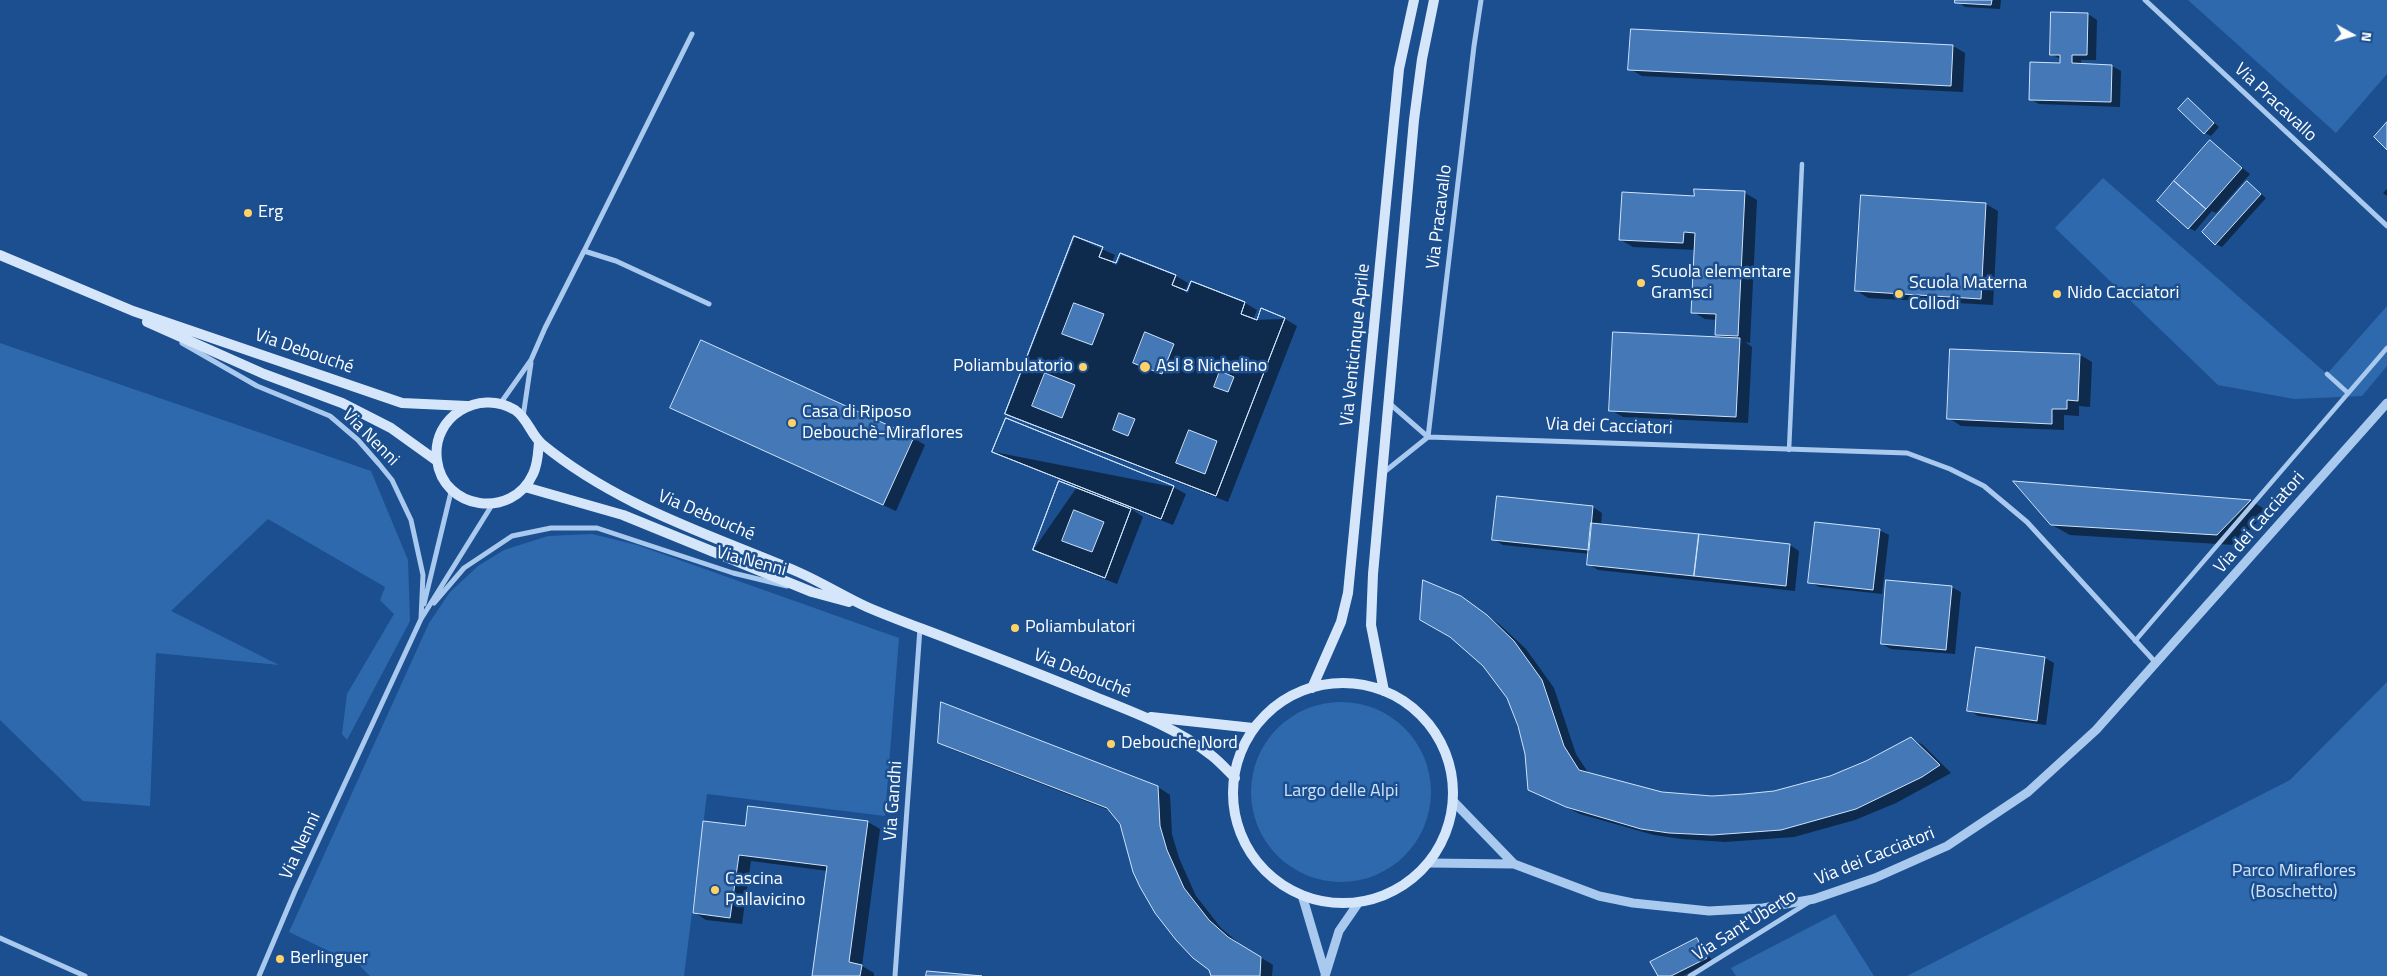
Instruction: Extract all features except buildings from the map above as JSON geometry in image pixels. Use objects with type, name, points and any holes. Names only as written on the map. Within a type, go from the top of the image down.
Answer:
[{"type":"main road","name":"Via Venticinque Aprile","points":[[1312,688],[1341,622],[1348,593],[1399,70],[1414,0]]},
{"type":"main road","name":"Via Venticinque Aprile","points":[[1384,691],[1371,625],[1373,574],[1414,120],[1422,58],[1434,0]]},
{"type":"main road","name":"Via Debouché","points":[[0,255],[133,311],[402,403],[468,406],[484,402],[500,404],[517,411],[529,424],[539,442],[594,480],[636,504],[816,580],[867,607],[1145,717],[1210,754],[1235,778]]},
{"type":"main road","name":"Via Debouché","points":[[133,311],[147,322],[264,374],[342,403],[391,428],[437,461]]},
{"type":"main road","points":[[468,406],[453,415],[442,429],[437,444],[437,461],[442,476],[451,492],[465,499],[492,505],[512,498],[525,487],[534,474],[539,442]]},
{"type":"main road","name":"Via Debouché","points":[[525,487],[623,515],[812,592],[867,607]]},
{"type":"main road","points":[[1346,683],[1384,691],[1411,706],[1435,733],[1450,766],[1453,801],[1446,834],[1429,863],[1402,887],[1369,901],[1332,903],[1302,895],[1269,875],[1247,847],[1235,813],[1237,760],[1244,742],[1253,728],[1285,700],[1312,688],[1346,683]]},
{"type":"main road","name":"Via Debouché","points":[[1145,717],[1253,728]]},
{"type":"street","name":"Via Pracavallo","points":[[1428,437],[1481,0]]},
{"type":"street","name":"Via Pracavallo","points":[[2145,0],[2387,226]]},
{"type":"street","points":[[500,404],[531,360],[545,328],[692,34]]},
{"type":"street","points":[[1789,450],[1802,164]]},
{"type":"street","points":[[584,251],[616,261],[709,304]]},
{"type":"street","name":"Via Nenni","points":[[147,322],[257,386],[330,416],[358,440],[392,480],[411,520],[423,575],[421,619]]},
{"type":"street","points":[[2135,641],[2387,348]]},
{"type":"street","points":[[523,418],[531,360]]},
{"type":"street","points":[[2327,374],[2348,393]]},
{"type":"street","points":[[1381,474],[1428,437],[1388,402]]},
{"type":"street","name":"Via dei Cacciatori","points":[[1429,863],[1514,864],[1599,896],[1633,903],[1709,911],[1764,908],[1814,899],[1875,878],[1947,846],[2028,792],[2096,730],[2387,403]]},
{"type":"street","name":"Via dei Cacciatori","points":[[1428,437],[1908,453],[1950,469],[1984,486],[2027,522],[2156,663]]},
{"type":"street","name":"Via Nenni","points":[[421,619],[451,492]]},
{"type":"street","name":"Via Nenni","points":[[259,976],[295,891],[421,619],[492,505]]},
{"type":"street","name":"Via Nenni","points":[[421,619],[464,568],[512,536],[551,528],[597,528],[733,573],[812,592]]},
{"type":"street","name":"Via Gandhi","points":[[895,976],[920,628]]},
{"type":"street","name":"Via dei Cacciatori","points":[[1453,801],[1514,864]]},
{"type":"street","points":[[1302,895],[1325,975]]},
{"type":"street","name":"Via Sant'Uberto","points":[[1690,976],[1814,899]]},
{"type":"street","points":[[1325,975],[1339,932],[1358,902]]},
{"type":"street","points":[[0,938],[85,976]]},
{"type":"green space","points":[[2188,0],[2387,0],[2387,74],[2336,133]]},
{"type":"green space","points":[[2103,178],[2327,374],[2387,306],[2387,366],[2362,396],[2294,399],[2218,385],[2055,228]]},
{"type":"green space","points":[[0,343],[371,471],[408,560],[410,621],[347,740],[342,734],[347,694],[394,614],[380,600],[385,587],[268,519],[171,611],[279,665],[156,653],[150,806],[83,801],[0,720]]},
{"type":"green space","points":[[592,534],[637,545],[899,638],[885,816],[707,794],[684,976],[370,976],[360,966],[289,932],[429,623],[450,592],[478,566],[504,550],[548,536]]},
{"type":"green space","name":"Parco Miraflores (Boschetto)","points":[[2387,682],[2387,976],[1907,976],[2290,780]]},
{"type":"green space","name":"Largo delle Alpi","points":[[1332,702],[1350,702],[1376,708],[1405,728],[1425,757],[1430,774],[1430,810],[1425,827],[1405,856],[1376,876],[1359,881],[1332,882],[1315,879],[1298,872],[1271,849],[1261,835],[1254,818],[1251,801],[1251,783],[1254,766],[1261,749],[1284,722],[1298,712],[1315,705]]},
{"type":"green space","points":[[1835,914],[1874,976],[1736,976],[1731,968]]},
{"type":"place","name":"Erg","points":[[248,213]]},
{"type":"place","name":"Scuola elementare Gramsci","points":[[1641,283]]},
{"type":"place","name":"Scuola Materna Collodi","points":[[1899,294]]},
{"type":"place","name":"Nido Cacciatori","points":[[2057,294]]},
{"type":"place","name":"Poliambulatorio","points":[[1083,367]]},
{"type":"place","name":"Asl 8 Nichelino","points":[[1145,367]]},
{"type":"place","name":"Casa di Riposo Debouchè-Miraflores","points":[[792,423]]},
{"type":"place","name":"Poliambulatori","points":[[1015,628]]},
{"type":"place","name":"Debouche Nord","points":[[1111,744]]},
{"type":"place","name":"Cascina Pallavicino","points":[[715,890]]},
{"type":"place","name":"Berlinguer","points":[[280,959]]}]
